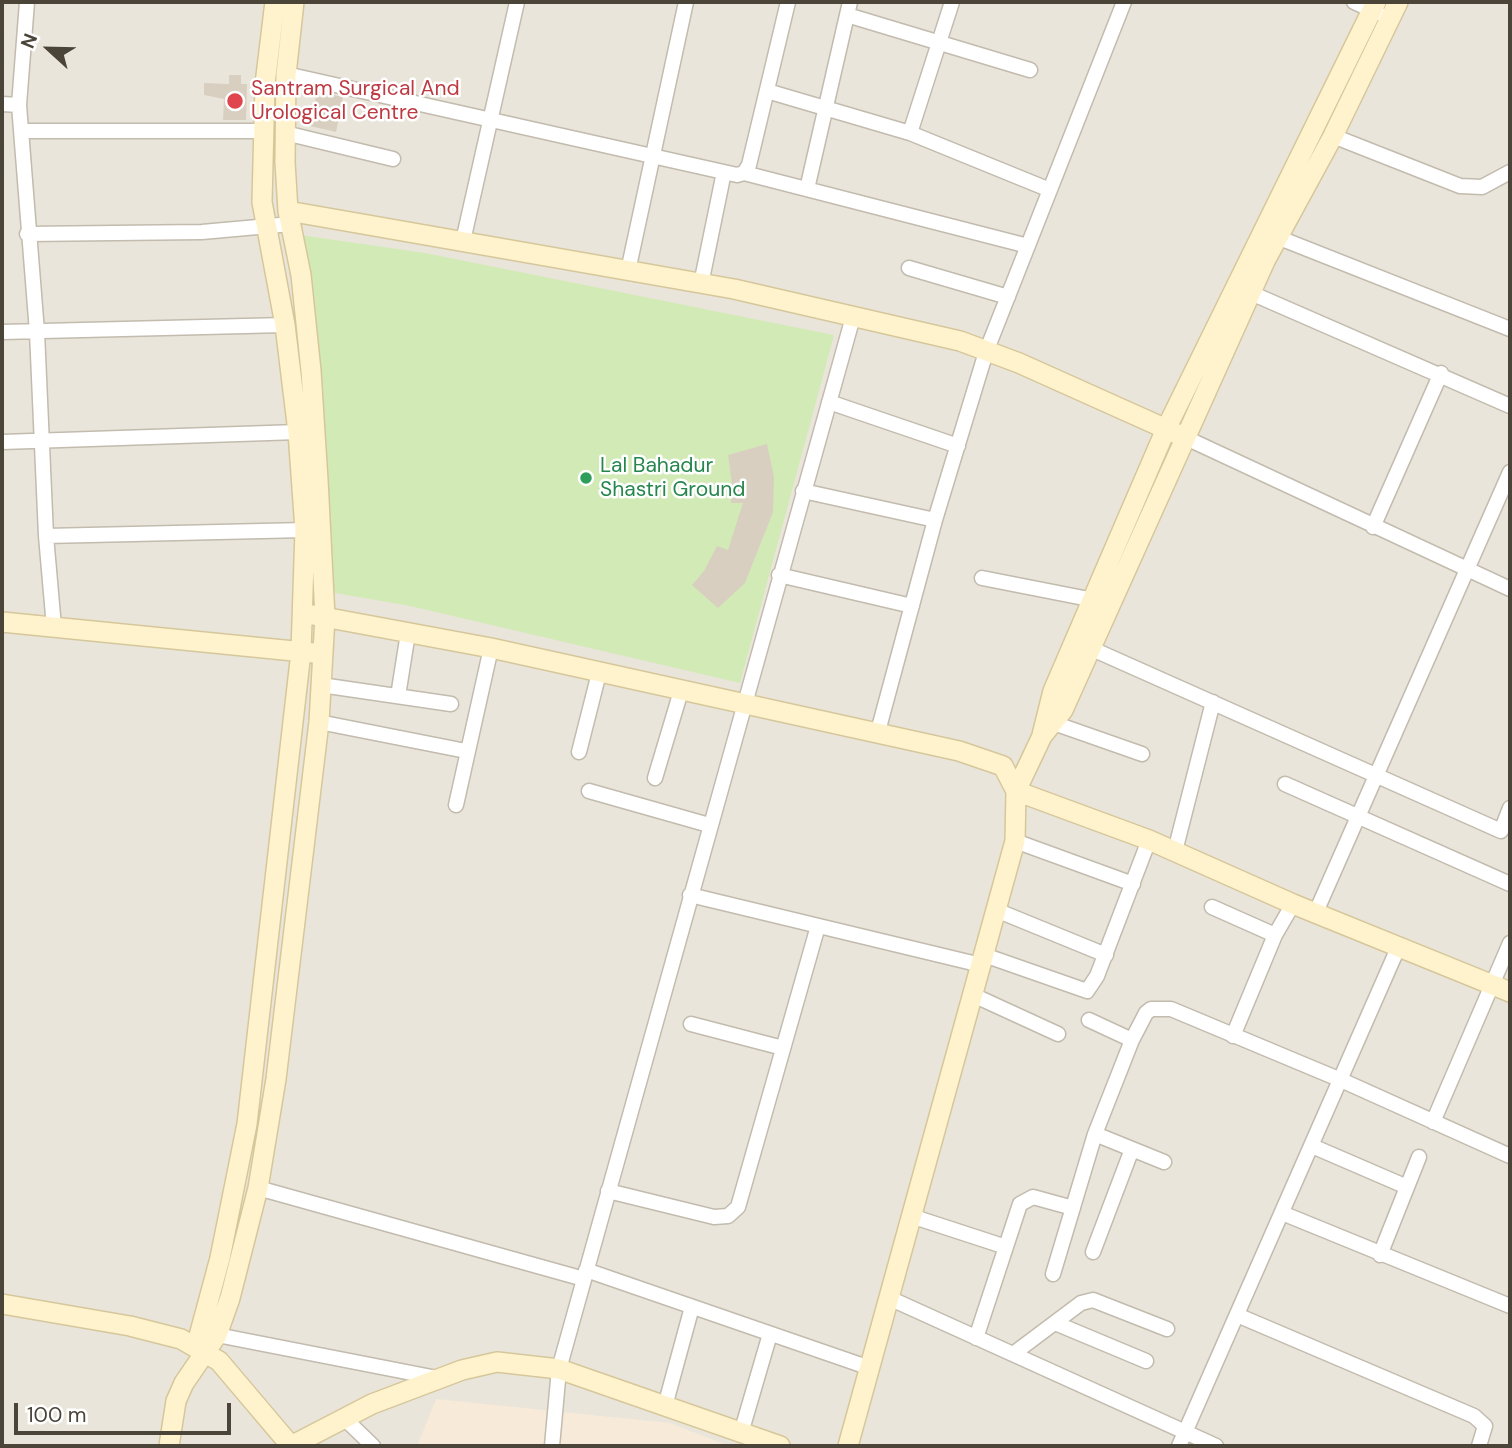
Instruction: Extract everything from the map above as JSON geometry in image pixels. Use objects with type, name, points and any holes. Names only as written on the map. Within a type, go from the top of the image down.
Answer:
[{"type":"street","points":[[27,2],[19,105],[20,131],[37,332],[46,536],[54,627]]},
{"type":"street","points":[[169,1446],[176,1401],[201,1350],[247,1124],[301,652],[305,530],[298,432],[285,325],[265,225],[263,131],[275,2]]},
{"type":"street","points":[[201,1350],[217,1335],[241,1262],[258,1188],[276,1079],[319,722],[324,654],[325,617],[311,371],[301,275],[290,218],[285,133],[286,74],[294,2]]},
{"type":"street","points":[[463,242],[517,2]]},
{"type":"street","points":[[628,271],[686,2]]},
{"type":"street","points":[[286,74],[737,176],[744,173],[749,165],[789,2]]},
{"type":"street","points":[[910,133],[952,2]]},
{"type":"street","points":[[877,735],[935,520],[986,352],[1124,2]]},
{"type":"street","points":[[848,1446],[1015,841],[1016,791],[1047,726],[1053,691],[1166,429],[1367,5],[1394,10],[1333,136],[1251,293],[1063,710],[1047,726]]},
{"type":"street","points":[[807,189],[849,8],[941,43],[1030,70]]},
{"type":"street","points":[[767,91],[910,133],[1050,190]]},
{"type":"street","points":[[2,104],[19,105]]},
{"type":"street","points":[[20,131],[263,131]]},
{"type":"street","points":[[285,133],[393,159]]},
{"type":"street","points":[[1333,136],[1460,186],[1482,187],[1510,172]]},
{"type":"street","points":[[701,284],[724,172]]},
{"type":"street","points":[[744,173],[1028,246]]},
{"type":"street","points":[[27,234],[202,232],[265,225],[290,218],[463,242],[701,284],[960,341],[1184,437],[1510,589]]},
{"type":"street","points":[[1278,237],[1510,329]]},
{"type":"street","points":[[909,268],[1008,297]]},
{"type":"street","points":[[1251,293],[1441,373],[1510,406]]},
{"type":"street","points":[[552,1446],[559,1369],[742,705],[853,317]]},
{"type":"street","points":[[2,332],[285,325]]},
{"type":"street","points":[[1373,527],[1441,373]]},
{"type":"street","points":[[829,402],[958,446]]},
{"type":"street","points":[[2,442],[298,432]]},
{"type":"street","points":[[1315,912],[1510,472]]},
{"type":"street","points":[[803,491],[935,520]]},
{"type":"street","points":[[46,536],[305,530]]},
{"type":"street","points":[[779,575],[912,606]]},
{"type":"street","points":[[982,578],[1094,600]]},
{"type":"street","points":[[302,613],[491,648],[959,751],[1003,766],[1016,791],[1149,840],[1293,904],[1502,988]]},
{"type":"street","points":[[2,622],[324,654]]},
{"type":"street","points":[[398,696],[408,633]]},
{"type":"street","points":[[456,805],[491,648]]},
{"type":"street","points":[[1090,648],[1501,831],[1510,808]]},
{"type":"street","points":[[579,752],[599,673]]},
{"type":"street","points":[[321,685],[451,704]]},
{"type":"street","points":[[655,778],[681,691]]},
{"type":"street","points":[[1175,851],[1213,702]]},
{"type":"street","points":[[319,722],[466,751]]},
{"type":"street","points":[[1047,726],[1142,754]]},
{"type":"street","points":[[1285,784],[1510,884]]},
{"type":"street","points":[[589,791],[709,825]]},
{"type":"street","points":[[690,895],[818,926],[983,960],[1087,991],[1097,976],[1149,840]]},
{"type":"street","points":[[1015,841],[1133,884]]},
{"type":"street","points":[[1233,1036],[1275,935],[1293,904]]},
{"type":"street","points":[[1212,907],[1275,935]]},
{"type":"street","points":[[996,910],[1105,955]]},
{"type":"street","points":[[608,1191],[714,1217],[728,1216],[738,1206],[818,926]]},
{"type":"street","points":[[1433,1122],[1502,988],[1510,943]]},
{"type":"street","points":[[1182,1439],[1398,948]]},
{"type":"street","points":[[973,995],[1058,1034]]},
{"type":"street","points":[[1053,1274],[1095,1134],[1132,1040],[1146,1013],[1160,1007],[1341,1080],[1510,1156]]},
{"type":"street","points":[[1089,1020],[1132,1040]]},
{"type":"street","points":[[691,1024],[783,1048]]},
{"type":"street","points":[[1095,1134],[1164,1162]]},
{"type":"street","points":[[1312,1146],[1407,1187]]},
{"type":"street","points":[[1093,1252],[1132,1149]]},
{"type":"street","points":[[1380,1255],[1419,1157]]},
{"type":"street","points":[[258,1188],[585,1275],[692,1307],[870,1368]]},
{"type":"street","points":[[976,1338],[1020,1204],[1026,1199],[1044,1198],[1073,1208]]},
{"type":"street","points":[[1282,1213],[1510,1307]]},
{"type":"street","points":[[911,1216],[1006,1247]]},
{"type":"street","points":[[889,1298],[1013,1354],[1182,1439],[1216,1446]]},
{"type":"street","points":[[1013,1354],[1081,1303],[1093,1300],[1167,1329]]},
{"type":"street","points":[[2,1304],[158,1332],[201,1350],[219,1361],[291,1446],[372,1404],[438,1379],[497,1362],[559,1369],[780,1446]]},
{"type":"street","points":[[665,1406],[692,1307]]},
{"type":"street","points":[[1237,1315],[1474,1416],[1485,1426],[1479,1446]]},
{"type":"street","points":[[1055,1323],[1146,1361]]},
{"type":"street","points":[[741,1433],[770,1334]]},
{"type":"street","points":[[217,1335],[438,1379]]},
{"type":"street","points":[[344,1418],[373,1446]]},
{"type":"shaded area","points":[[2,2],[1510,2],[1510,1446],[2,1446]]},
{"type":"shaded area","points":[[436,1399],[670,1423],[729,1446],[417,1446]]},
{"type":"green space","points":[[287,233],[425,253],[834,335],[740,683],[410,606],[324,591]]},
{"type":"building","points":[[229,75],[241,75],[241,84],[247,84],[246,120],[223,120],[224,99],[204,95],[204,83],[229,84]]},
{"type":"building","points":[[317,91],[343,97],[336,132],[310,126]]},
{"type":"building","points":[[767,444],[774,477],[773,512],[745,583],[718,608],[692,585],[704,571],[717,546],[728,550],[743,503],[731,503],[732,484],[728,455]]},
{"type":"place","name":"Santram Surgical And Urological Centre","points":[[235,101]]},
{"type":"place","name":"Lal Bahadur Shastri Ground","points":[[586,478]]}]
